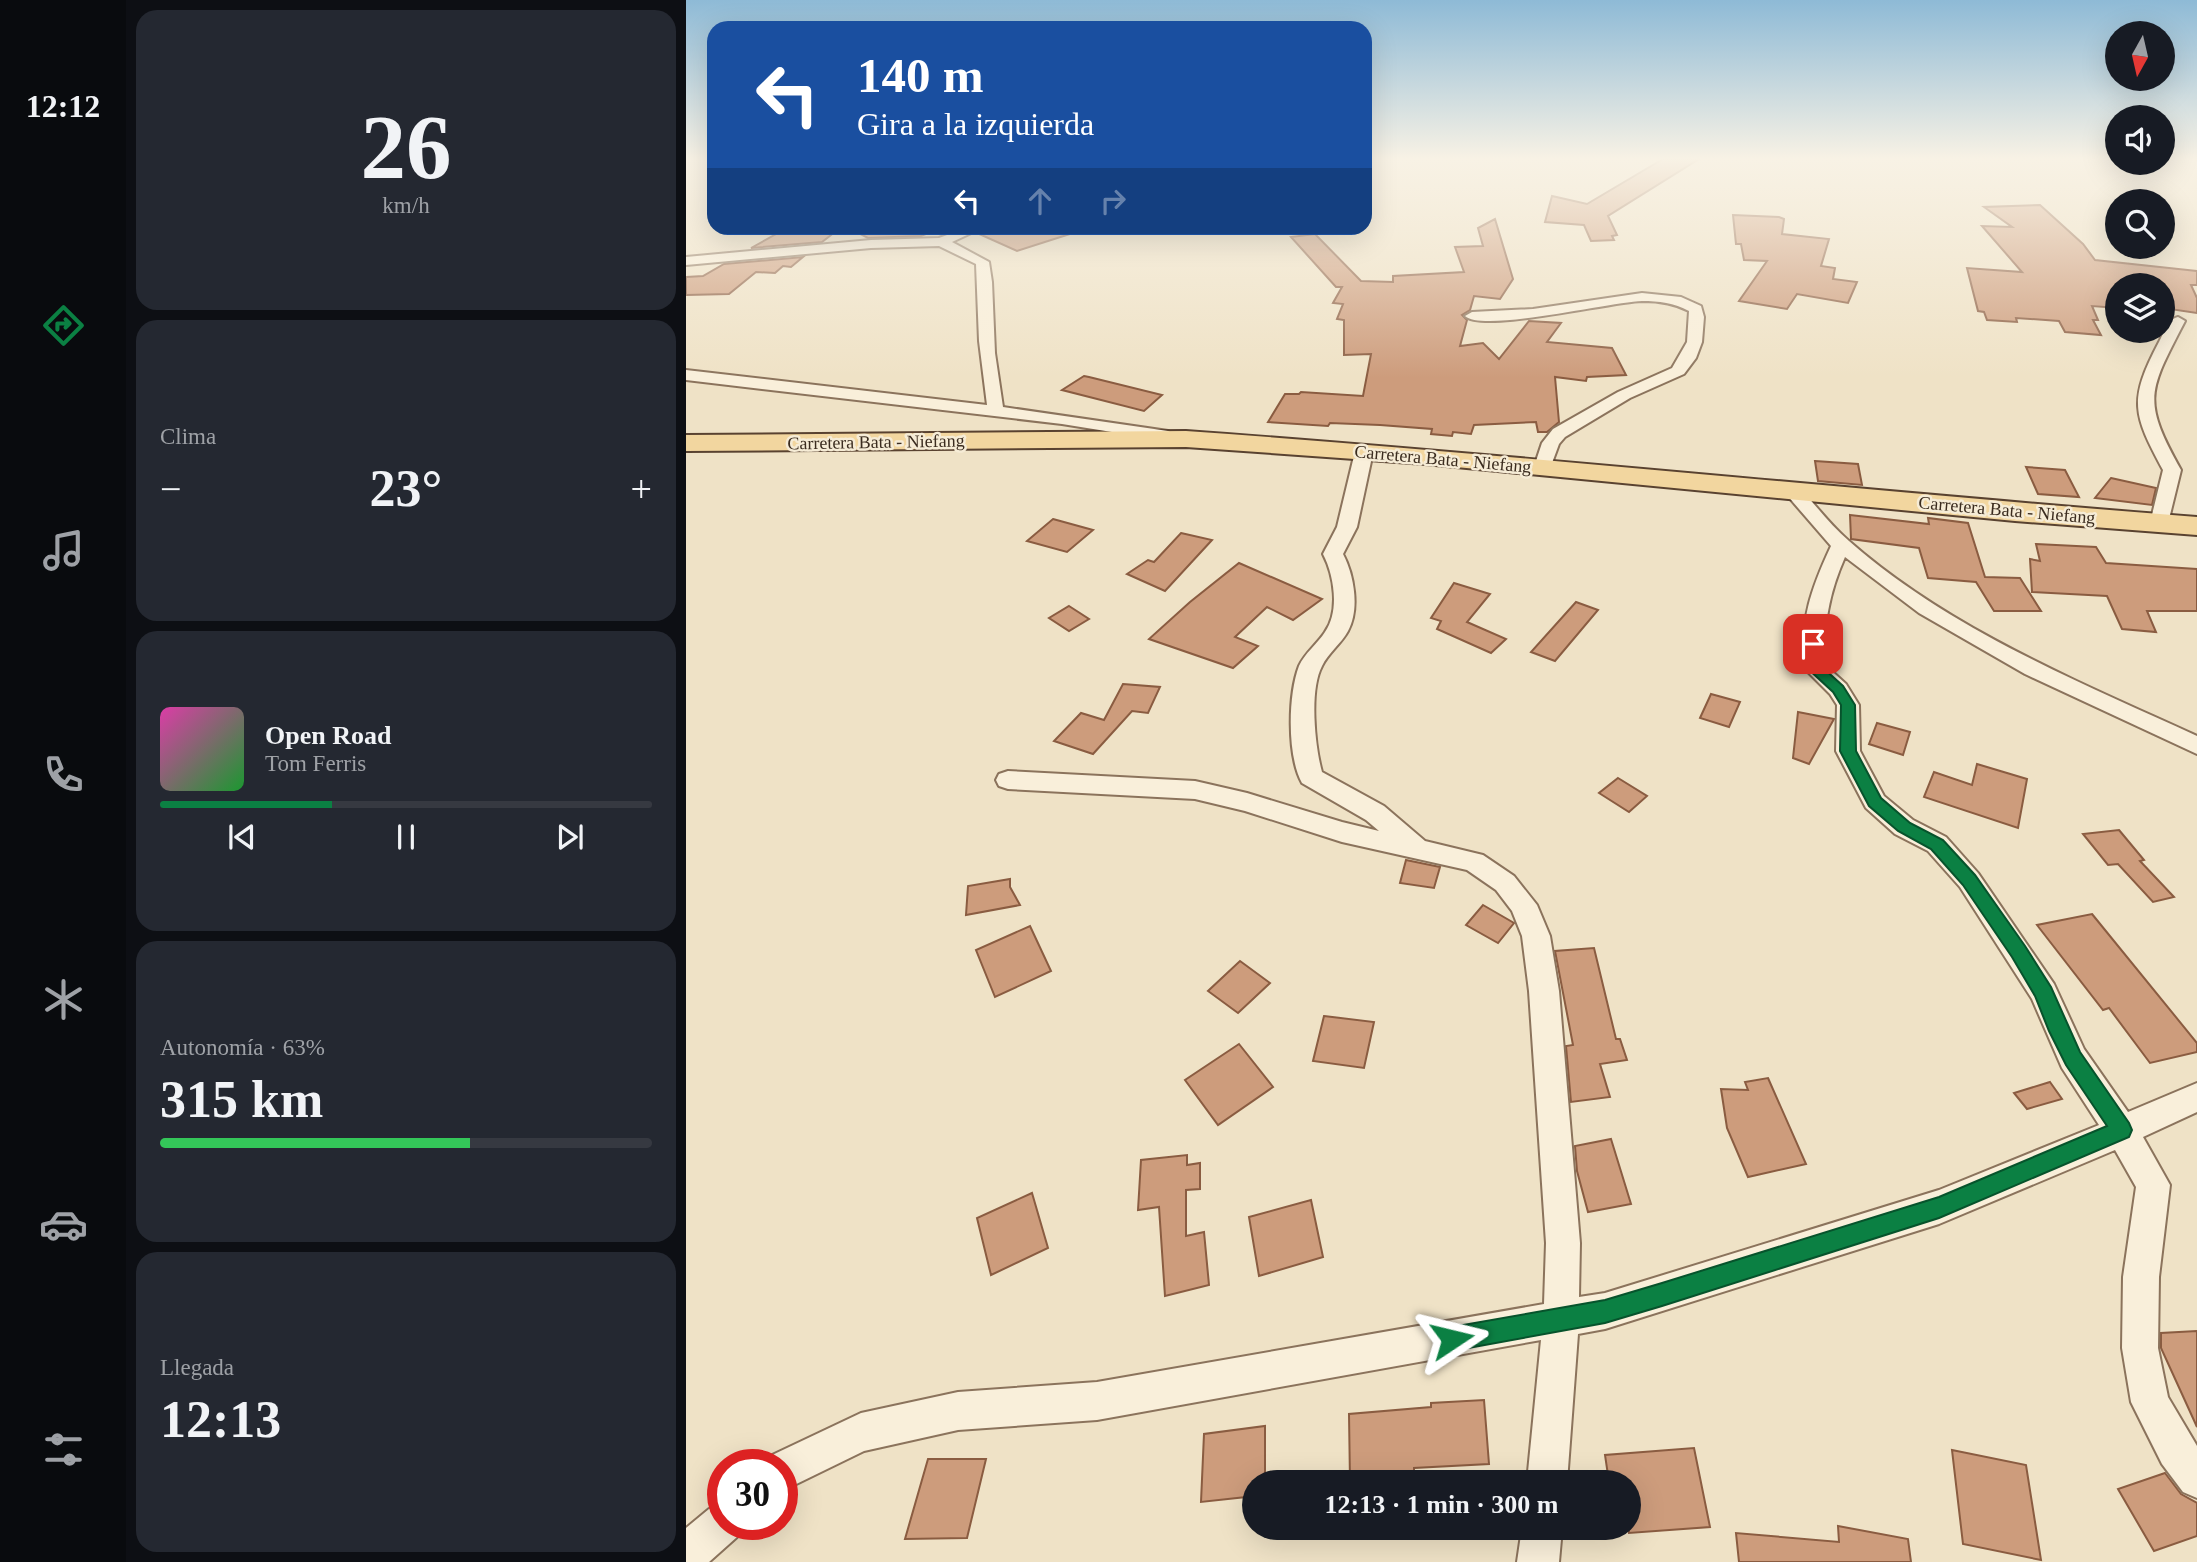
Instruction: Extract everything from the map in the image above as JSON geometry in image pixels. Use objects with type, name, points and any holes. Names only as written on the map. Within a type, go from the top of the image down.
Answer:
[{"type":"main road","name":"Carretera Bata - Niefang","points":[[686,443],[1186,439],[1543,467],[2197,526]]},
{"type":"street","points":[[686,261],[871,244],[941,242],[958,235]]},
{"type":"street","points":[[941,242],[982,262],[986,275],[988,371],[996,412]]},
{"type":"street","points":[[1472,316],[1516,315],[1627,298],[1670,299],[1687,302],[1696,309],[1699,330],[1685,364],[1678,371],[1624,395],[1559,433],[1551,443],[1543,467]]},
{"type":"street","points":[[2159,523],[2172,470],[2151,428],[2144,407],[2154,369],[2178,321]]},
{"type":"street","points":[[686,375],[996,412],[1186,439]]},
{"type":"street","points":[[1364,452],[1347,527],[1333,554],[1341,569],[1344,611],[1338,630],[1310,666],[1304,700],[1303,747],[1311,778],[1375,813],[1418,849]]},
{"type":"street","points":[[1792,490],[1841,545],[1926,609],[2033,669],[2197,746]]},
{"type":"street","points":[[1841,545],[1821,589],[1813,644],[1814,667],[1838,689],[1848,705],[1848,751],[1862,782],[1875,802],[1904,827],[1937,844],[1969,880],[2044,993],[2073,1058],[2122,1130],[2153,1185],[2141,1277],[2140,1348],[2150,1402],[2176,1450],[2197,1478]]},
{"type":"street","points":[[1007,780],[1195,790],[1247,802],[1342,832],[1474,862],[1505,883],[1523,905],[1536,936],[1544,991],[1563,1242],[1561,1320],[1547,1470]]},
{"type":"street","points":[[798,1461],[861,1432],[958,1411],[1097,1401],[1605,1311],[1939,1207],[2197,1097]]},
{"type":"street","points":[[686,1555],[707,1537]]},
{"type":"street","points":[[1538,1562],[1541,1540]]},
{"type":"building","points":[[1479,232],[1499,232],[1513,279],[1500,299],[1474,296],[1470,310],[1462,315],[1467,320],[1460,346],[1483,343],[1499,359],[1529,321],[1561,323],[1547,342],[1612,348],[1626,375],[1587,377],[1586,381],[1555,377],[1559,422],[1547,432],[1538,432],[1536,422],[1474,425],[1471,434],[1453,432],[1452,436],[1431,434],[1432,429],[1380,425],[1330,423],[1328,426],[1268,422],[1285,394],[1301,392],[1363,396],[1371,354],[1344,355],[1344,320],[1337,319],[1343,304],[1333,303],[1342,287],[1336,287],[1291,237],[1316,235],[1361,281],[1393,282],[1393,276],[1464,272],[1455,247],[1483,246]]},
{"type":"building","points":[[1587,232],[1616,232],[1617,235],[1612,236],[1614,240],[1591,241]]},
{"type":"building","points":[[1735,232],[1782,232],[1782,234],[1829,239],[1821,266],[1835,268],[1833,279],[1857,282],[1848,303],[1797,294],[1787,309],[1739,301],[1767,261],[1744,260],[1741,244],[1736,244]]},
{"type":"building","points":[[1987,232],[2070,232],[2095,260],[2197,271],[2197,285],[2191,285],[2197,298],[2197,313],[2175,310],[2175,273],[2105,273],[2105,307],[2092,306],[2098,320],[2093,320],[2101,335],[2065,332],[2059,321],[2016,318],[2017,322],[1987,320],[1984,312],[1978,311],[1967,268],[2022,272]]},
{"type":"building","points":[[774,235],[831,235],[822,242],[751,248]]},
{"type":"building","points":[[862,235],[924,235],[921,236],[868,238]]},
{"type":"building","points":[[981,235],[1067,235],[1017,251]]},
{"type":"building","points":[[803,257],[791,267],[783,266],[775,273],[756,272],[729,294],[686,295],[686,277],[703,276],[724,264]]},
{"type":"building","points":[[1084,376],[1162,395],[1144,411],[1062,390]]},
{"type":"building","points":[[1815,461],[1858,464],[1862,485],[1818,481]]},
{"type":"building","points":[[2026,467],[2065,470],[2079,497],[2038,494]]},
{"type":"building","points":[[2111,478],[2156,488],[2152,505],[2095,498]]},
{"type":"building","points":[[1850,515],[1929,524],[1928,518],[1968,523],[1985,577],[2020,578],[2041,611],[1994,611],[1976,582],[1928,578],[1919,548],[1851,539]]},
{"type":"building","points":[[1053,519],[1093,530],[1067,552],[1027,541]]},
{"type":"building","points":[[1181,533],[1212,540],[1165,591],[1127,574],[1148,560],[1154,562]]},
{"type":"building","points":[[2036,544],[2096,547],[2106,563],[2197,569],[2197,611],[2147,611],[2156,632],[2122,629],[2107,596],[2032,592],[2030,559],[2040,561]]},
{"type":"building","points":[[1239,563],[1322,599],[1293,620],[1267,607],[1235,637],[1258,646],[1233,668],[1149,639],[1190,602]]},
{"type":"building","points":[[1454,583],[1490,594],[1467,622],[1506,639],[1491,653],[1437,629],[1441,621],[1431,618]]},
{"type":"building","points":[[1576,602],[1598,610],[1555,661],[1531,652]]},
{"type":"building","points":[[1069,606],[1089,619],[1069,631],[1049,618]]},
{"type":"building","points":[[1123,684],[1160,687],[1148,713],[1132,711],[1093,754],[1054,741],[1081,713],[1104,720]]},
{"type":"building","points":[[1711,694],[1740,702],[1729,727],[1700,718]]},
{"type":"building","points":[[1798,712],[1834,719],[1809,764],[1793,758]]},
{"type":"building","points":[[1877,723],[1910,732],[1903,755],[1869,744]]},
{"type":"building","points":[[1977,764],[2027,779],[2018,828],[1924,797],[1934,772],[1972,785]]},
{"type":"building","points":[[1618,778],[1647,796],[1629,812],[1599,793]]},
{"type":"building","points":[[2119,830],[2144,860],[2140,861],[2174,897],[2153,902],[2118,864],[2108,865],[2083,834]]},
{"type":"building","points":[[1406,860],[1440,867],[1434,888],[1400,883]]},
{"type":"building","points":[[1010,879],[1010,887],[1020,905],[966,915],[968,886]]},
{"type":"building","points":[[1483,905],[1514,923],[1498,943],[1466,925]]},
{"type":"building","points":[[2092,914],[2197,1043],[2197,1052],[2150,1063],[2109,1008],[2103,1010],[2037,925]]},
{"type":"building","points":[[1030,926],[1051,971],[995,997],[976,950]]},
{"type":"building","points":[[1594,948],[1616,1039],[1620,1039],[1627,1060],[1600,1064],[1610,1097],[1571,1102],[1566,1046],[1573,1045],[1555,951]]},
{"type":"building","points":[[1240,961],[1270,983],[1238,1013],[1208,991]]},
{"type":"building","points":[[1324,1016],[1374,1022],[1364,1068],[1313,1061]]},
{"type":"building","points":[[1239,1044],[1273,1087],[1218,1125],[1185,1080]]},
{"type":"building","points":[[1768,1078],[1806,1164],[1748,1177],[1727,1128],[1721,1089],[1748,1090],[1745,1082]]},
{"type":"building","points":[[2050,1082],[2062,1099],[2027,1109],[2014,1093]]},
{"type":"building","points":[[1611,1139],[1631,1204],[1588,1212],[1577,1171],[1575,1146]]},
{"type":"building","points":[[1187,1155],[1187,1165],[1200,1163],[1200,1189],[1186,1190],[1186,1236],[1204,1232],[1209,1285],[1165,1296],[1159,1207],[1138,1210],[1141,1160]]},
{"type":"building","points":[[1032,1193],[1048,1248],[991,1275],[977,1218]]},
{"type":"building","points":[[1311,1200],[1323,1257],[1259,1276],[1249,1217]]},
{"type":"building","points":[[2197,1331],[2197,1427],[2161,1348],[2161,1333]]},
{"type":"building","points":[[1484,1400],[1489,1464],[1414,1470],[1350,1470],[1349,1414],[1431,1407],[1431,1403]]},
{"type":"building","points":[[1265,1426],[1265,1470],[1242,1470],[1242,1497],[1201,1502],[1204,1434]]},
{"type":"building","points":[[1694,1448],[1710,1527],[1641,1532],[1641,1470],[1607,1470],[1605,1455]]},
{"type":"building","points":[[1952,1450],[2026,1465],[2041,1560],[1963,1544]]},
{"type":"building","points":[[928,1459],[986,1459],[967,1538],[905,1539]]},
{"type":"building","points":[[2165,1473],[2181,1494],[2197,1503],[2197,1536],[2154,1551],[2118,1489]]},
{"type":"building","points":[[1838,1526],[1908,1539],[1911,1562],[1739,1562],[1736,1533],[1839,1542]]},
{"type":"route","points":[[1452,1339],[1605,1311],[1662,1295],[1939,1207],[2122,1130],[2073,1058],[2044,993],[2019,952],[1969,880],[1937,844],[1904,827],[1875,802],[1862,782],[1848,751],[1848,705],[1838,689],[1814,667],[1813,644]]}]
